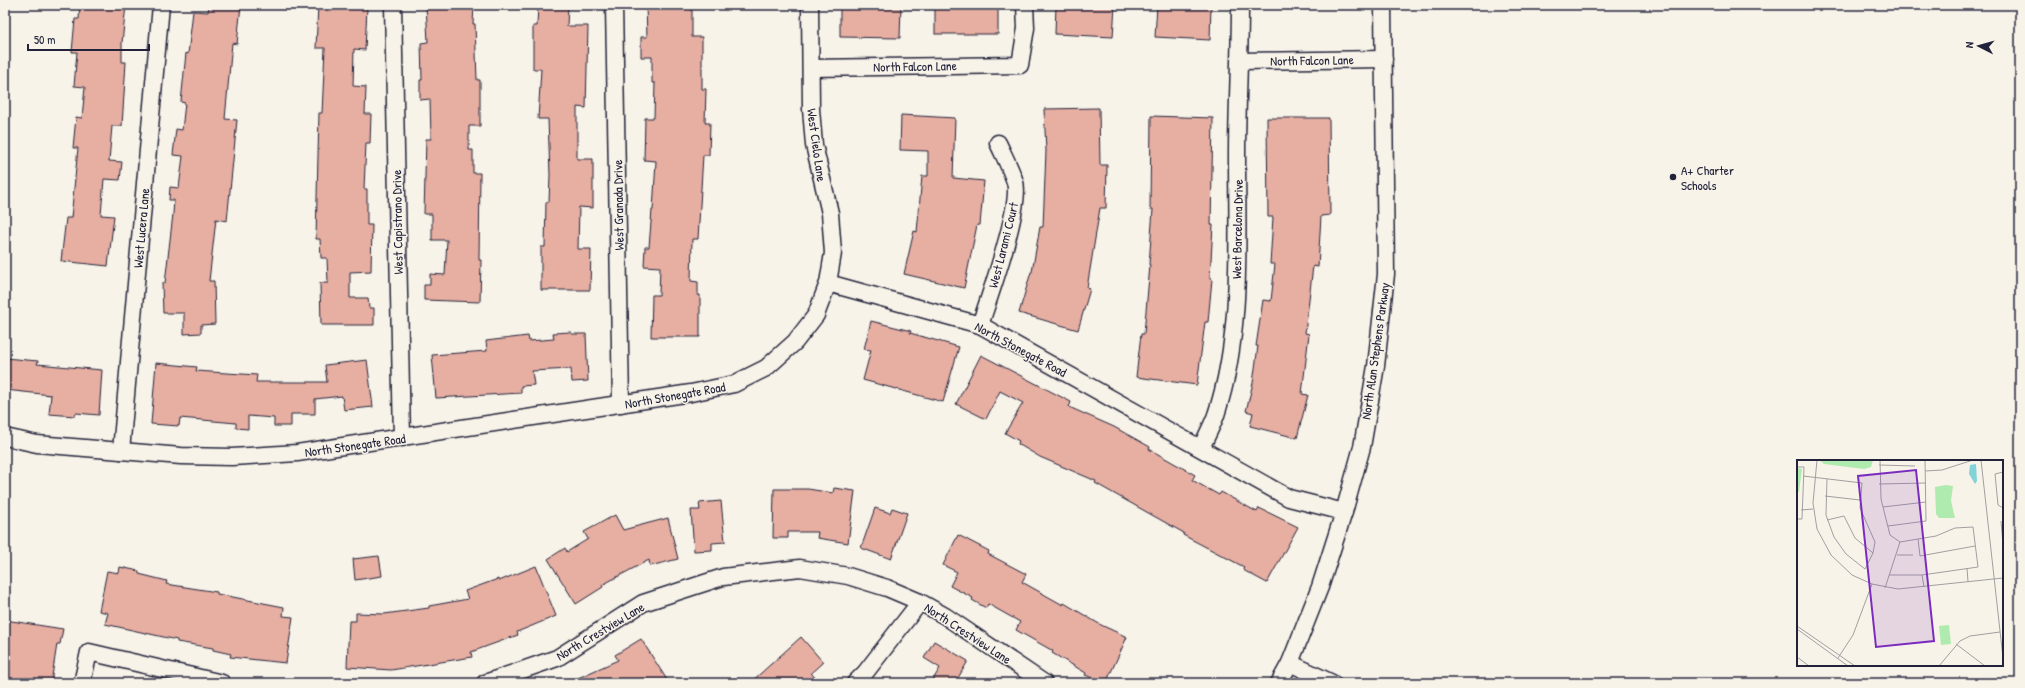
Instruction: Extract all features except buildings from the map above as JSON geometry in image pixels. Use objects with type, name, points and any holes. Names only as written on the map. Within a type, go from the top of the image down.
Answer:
[{"type":"street","name":"West Lucera Lane","points":[[121,451],[162,5]]},
{"type":"street","name":"West Capistrano Drive","points":[[393,5],[402,438]]},
{"type":"street","name":"West Granada Drive","points":[[614,5],[621,404]]},
{"type":"street","name":"West Cielo Lane","points":[[810,5],[811,108],[814,145],[830,213],[833,253],[828,283]]},
{"type":"street","name":"North Falcon Lane","points":[[811,68],[1020,65],[1026,28],[1025,5]]},
{"type":"street","name":"West Barcelona Drive","points":[[1201,448],[1216,415],[1227,368],[1234,320],[1238,254],[1237,154],[1240,5]]},
{"type":"street","name":"North Alan Stephens Parkway","points":[[1279,683],[1290,663],[1320,587],[1344,512],[1362,447],[1376,366],[1386,274],[1383,5]]},
{"type":"street","name":"North Falcon Lane","points":[[1240,61],[1384,59]]},
{"type":"street","name":"West Larami Court","points":[[980,325],[995,280],[1014,210],[1016,184],[998,143]]},
{"type":"street","name":"North Stonegate Road","points":[[5,437],[37,444],[180,456],[232,457],[297,453],[692,393],[734,384],[766,368],[795,342],[816,315],[828,283],[980,325],[1289,498],[1344,512]]},
{"type":"street","name":"North Crestview Lane","points":[[485,683],[557,658],[643,603],[723,577],[800,568],[848,576],[887,588],[920,602],[945,616],[1044,683]]},
{"type":"street","points":[[854,683],[865,673],[920,602]]},
{"type":"street","points":[[82,683],[89,652],[222,683]]},
{"type":"street","points":[[1290,663],[1332,683]]},
{"type":"place","name":"A+ Charter Schools","points":[[1673,177]]}]
